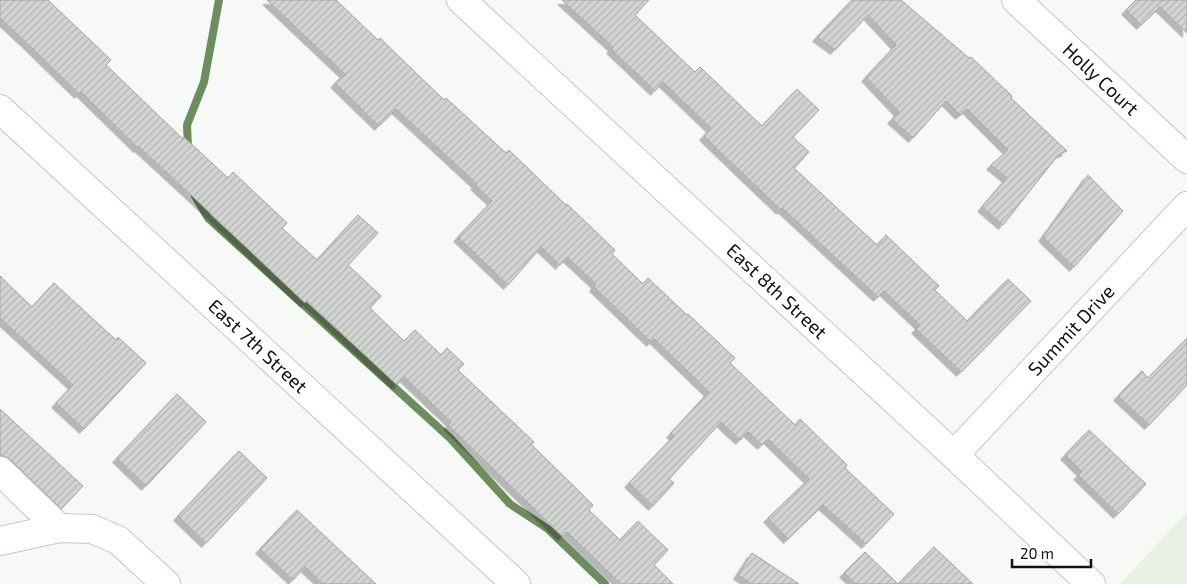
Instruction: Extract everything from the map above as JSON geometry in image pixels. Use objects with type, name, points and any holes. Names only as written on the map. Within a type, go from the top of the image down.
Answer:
[{"type":"street","name":"East 8th Street","points":[[461,0],[1092,584]]},
{"type":"street","name":"Holly Court","points":[[1016,0],[1187,159]]},
{"type":"street","name":"East 7th Street","points":[[0,109],[516,584]]},
{"type":"street","name":"Summit Drive","points":[[954,455],[1187,206]]},
{"type":"street","points":[[0,471],[59,528]]},
{"type":"street","points":[[0,541],[59,528],[92,529],[118,540],[166,584]]},
{"type":"shaded area","points":[[1187,512],[1187,584],[1120,584]]},
{"type":"building","points":[[0,0],[48,0],[111,60],[106,65],[183,139],[184,137],[228,178],[233,172],[287,223],[282,228],[317,260],[358,215],[378,233],[348,265],[381,296],[370,308],[404,341],[415,330],[441,355],[447,348],[464,364],[458,370],[534,442],[531,444],[593,505],[589,510],[620,540],[638,521],[668,550],[654,565],[673,584],[621,584],[567,532],[562,536],[448,425],[451,422],[404,377],[397,385],[307,301],[305,303],[191,195],[138,148],[81,92],[79,94],[0,18]]},
{"type":"building","points":[[267,0],[336,0],[378,40],[380,38],[444,100],[446,98],[506,153],[509,150],[615,250],[612,254],[643,284],[648,278],[688,314],[735,358],[730,363],[795,425],[800,419],[847,465],[845,468],[894,514],[866,544],[823,505],[788,539],[768,518],[809,479],[768,439],[762,445],[748,432],[740,440],[721,422],[669,479],[674,483],[653,506],[629,483],[674,436],[671,433],[709,392],[654,339],[651,342],[594,287],[596,284],[567,257],[560,265],[541,247],[508,285],[458,237],[492,201],[475,185],[477,184],[396,109],[379,126],[335,83],[345,74]]},
{"type":"building","points":[[562,0],[649,0],[635,15],[695,72],[700,67],[762,126],[797,89],[819,110],[793,137],[809,152],[794,168],[877,245],[886,235],[939,286],[935,290],[967,321],[1008,279],[1031,301],[961,372],[916,329],[920,325],[884,291],[878,297],[782,208],[781,210],[704,136],[711,128],[663,82],[655,91],[611,49],[613,47]]},
{"type":"building","points":[[852,0],[901,0],[969,58],[971,57],[1067,151],[1058,155],[1003,225],[982,207],[1007,178],[991,165],[1008,150],[967,109],[960,115],[946,101],[913,138],[892,119],[899,112],[866,77],[896,45],[868,15],[835,50],[817,37]]},
{"type":"building","points":[[1136,0],[1187,0],[1187,33],[1160,7],[1141,25],[1126,10]]},
{"type":"building","points":[[1088,175],[1123,211],[1074,267],[1043,237]]},
{"type":"building","points":[[0,276],[32,307],[54,283],[116,340],[118,337],[146,363],[84,429],[56,403],[73,385],[0,318]]},
{"type":"building","points":[[1187,338],[1187,385],[1149,425],[1118,396],[1142,371],[1148,378]]},
{"type":"building","points":[[177,394],[206,422],[146,486],[117,458]]},
{"type":"building","points":[[0,409],[83,486],[61,509],[11,460],[0,456]]},
{"type":"building","points":[[1089,430],[1146,484],[1118,514],[1078,475],[1082,472],[1065,455]]},
{"type":"building","points":[[239,451],[267,478],[206,543],[178,516]]},
{"type":"building","points":[[297,510],[376,584],[323,584],[305,567],[293,580],[260,549]]},
{"type":"building","points":[[934,547],[973,584],[898,584]]},
{"type":"building","points":[[865,552],[898,584],[856,584],[844,573]]},
{"type":"building","points":[[752,553],[799,584],[752,584],[738,575]]},
{"type":"waterway","points":[[188,148],[187,125],[204,82],[219,0]]},
{"type":"waterway","points":[[195,196],[208,218],[450,438],[510,504],[548,529],[605,584]]}]
